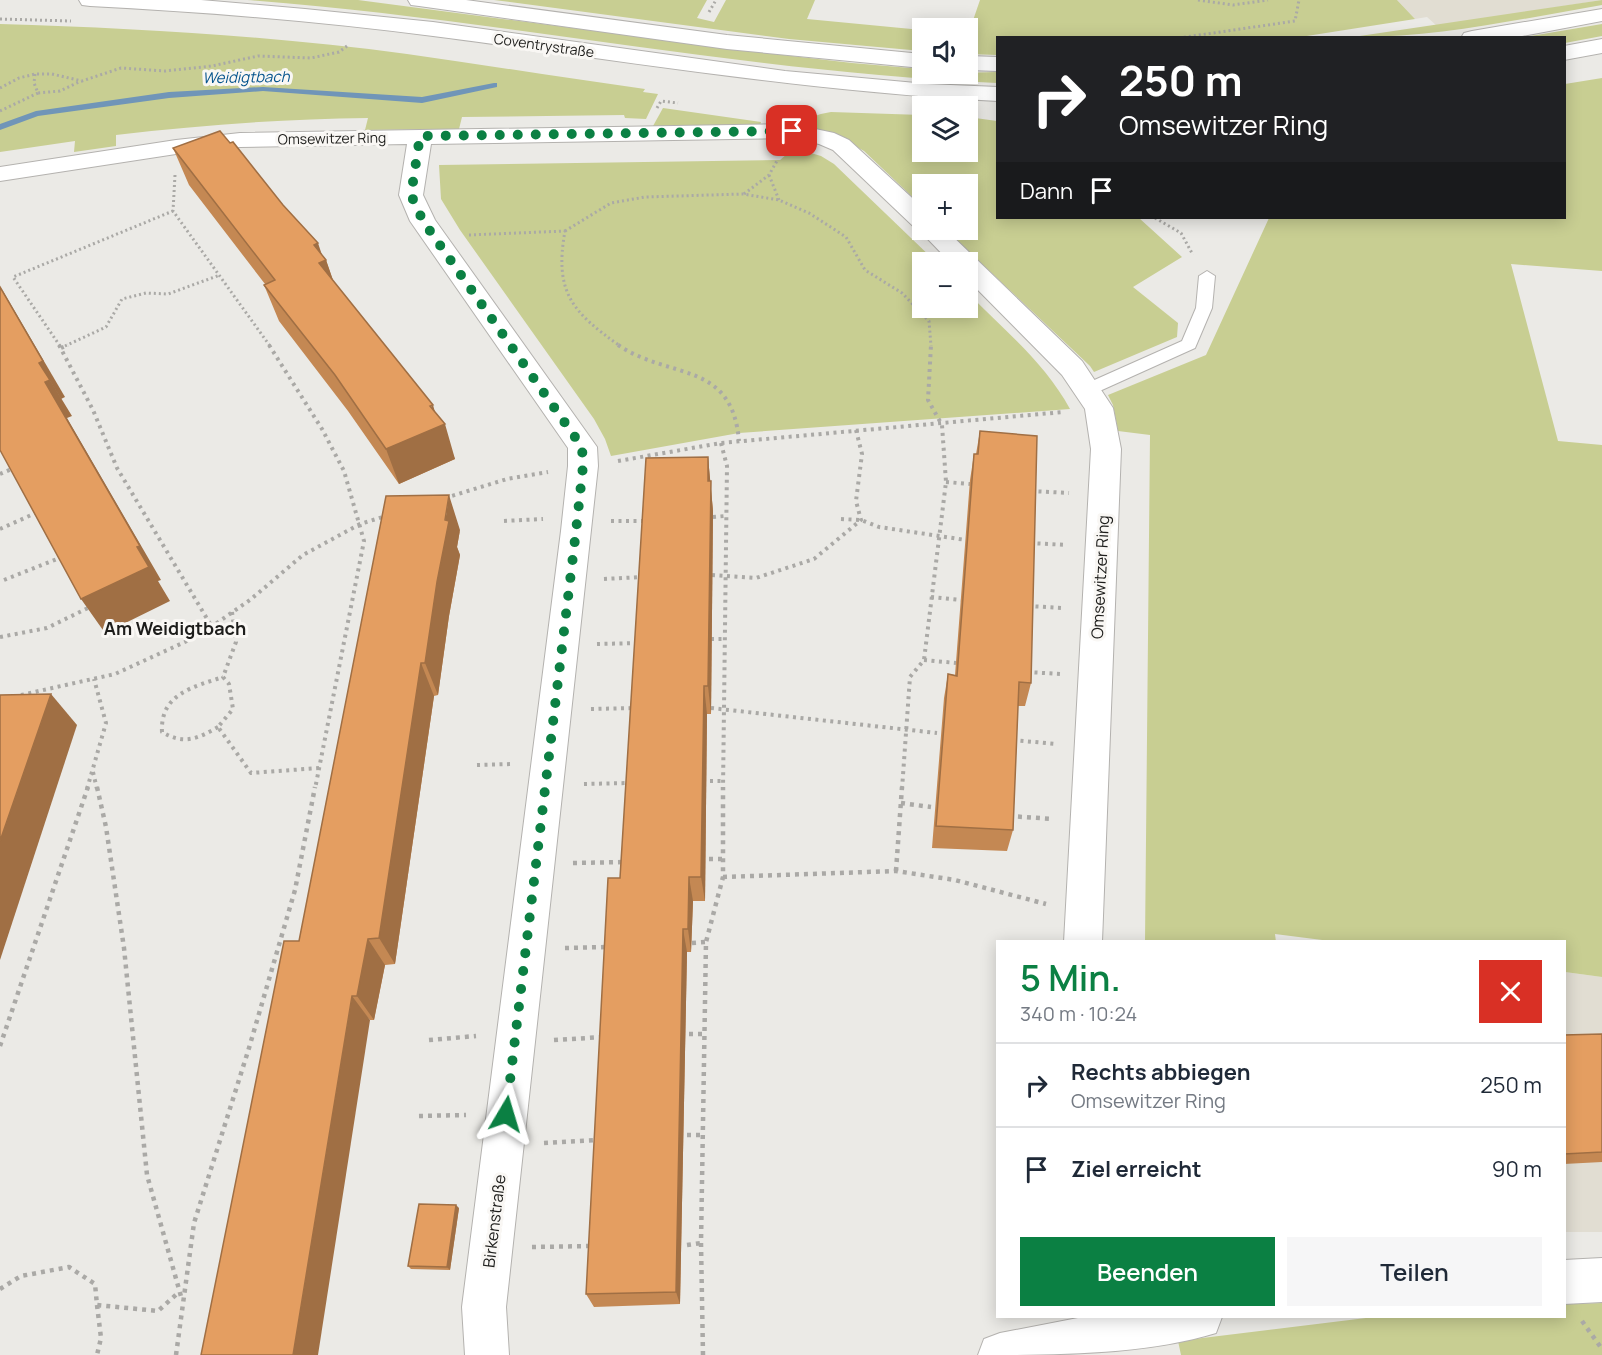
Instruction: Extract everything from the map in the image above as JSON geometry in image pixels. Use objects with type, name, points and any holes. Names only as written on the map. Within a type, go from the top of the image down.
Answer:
[{"type":"street","name":"Coventrystraße","points":[[90,0],[165,3],[297,14],[432,29],[805,78],[894,88],[996,94]]},
{"type":"street","name":"Coventrystraße","points":[[419,0],[727,42],[912,60]]},
{"type":"street","points":[[1483,36],[1602,15]]},
{"type":"street","points":[[1566,53],[1602,46]]},
{"type":"street","points":[[978,63],[996,64]]},
{"type":"street","name":"Omsewitzer Ring","points":[[0,174],[176,147],[252,140],[779,130],[826,138],[841,145],[912,211]]},
{"type":"street","name":"Birkenstraße","points":[[420,136],[411,195],[432,237],[582,447],[583,466],[485,1295],[487,1355]]},
{"type":"street","name":"Omsewitzer Ring","points":[[942,240],[954,252]]},
{"type":"street","name":"Omsewitzer Ring","points":[[978,276],[1072,368],[1093,399],[1106,449],[1084,928]]},
{"type":"street","points":[[1566,1282],[1602,1280]]},
{"type":"street","points":[[1000,1355],[1065,1338],[1194,1318]]},
{"type":"lane","points":[[1093,399],[1189,344],[1204,308],[1207,276]]},
{"type":"path","points":[[1198,0],[1216,4],[1250,5],[1268,0]]},
{"type":"path","points":[[1193,36],[1295,21],[1299,0]]},
{"type":"path","points":[[0,111],[38,93],[60,91],[121,68],[165,71],[212,66],[258,56],[311,58],[339,52],[352,41]]},
{"type":"path","points":[[0,88],[19,78],[35,74],[52,74],[82,81]]},
{"type":"path","points":[[35,74],[34,83],[38,93]]},
{"type":"path","points":[[176,147],[173,211],[271,348],[322,429],[344,471],[364,541],[295,890],[249,1048],[194,1223],[176,1355]]},
{"type":"path","points":[[743,194],[769,175],[779,157]]},
{"type":"path","points":[[769,175],[779,200]]},
{"type":"path","points":[[432,237],[564,231],[611,204],[645,197],[743,194],[779,200],[809,213],[846,237],[865,270],[902,293],[929,321],[931,345],[928,400],[942,424],[946,482],[924,660],[910,677],[896,871]]},
{"type":"path","points":[[173,211],[13,277],[61,348],[93,410],[117,468],[212,627]]},
{"type":"path","points":[[1157,219],[1181,233],[1207,276]]},
{"type":"path","points":[[564,231],[560,255],[561,280],[575,305],[596,330],[642,358],[680,368],[712,382],[735,408],[739,441]]},
{"type":"path","points":[[61,348],[106,327],[122,299],[146,293],[168,294],[220,274]]},
{"type":"path","points":[[439,500],[507,479],[722,443],[942,424],[1093,399]]},
{"type":"path","points":[[856,430],[862,454],[856,501],[861,520]]},
{"type":"path","points":[[703,1355],[701,1244],[706,942],[723,877],[724,576],[727,466],[722,443]]},
{"type":"path","points":[[0,474],[14,467]]},
{"type":"path","points":[[946,482],[970,484]]},
{"type":"path","points":[[1030,491],[1072,494]]},
{"type":"path","points":[[0,529],[39,512]]},
{"type":"path","points":[[12,698],[116,674],[198,636],[303,555],[360,524],[394,514]]},
{"type":"path","points":[[713,517],[725,516]]},
{"type":"path","points":[[504,521],[535,519]]},
{"type":"path","points":[[842,519],[861,520],[879,527],[966,540]]},
{"type":"path","points":[[712,575],[756,578],[814,559],[861,520]]},
{"type":"path","points":[[606,521],[649,521]]},
{"type":"path","points":[[1029,543],[1070,546]]},
{"type":"path","points":[[4,580],[63,557]]},
{"type":"path","points":[[603,579],[645,577]]},
{"type":"path","points":[[931,597],[961,600]]},
{"type":"path","points":[[1028,606],[1068,609]]},
{"type":"path","points":[[0,637],[33,633],[69,619],[91,607]]},
{"type":"path","points":[[223,677],[236,642],[232,612]]},
{"type":"path","points":[[711,639],[724,639]]},
{"type":"path","points":[[599,644],[642,643]]},
{"type":"path","points":[[924,660],[956,663]]},
{"type":"path","points":[[1026,672],[1065,674]]},
{"type":"path","points":[[223,677],[230,684],[233,709],[218,728],[191,742],[174,740],[162,732],[160,723],[175,696],[188,688],[223,677]]},
{"type":"path","points":[[0,1046],[93,772],[106,723],[94,679]]},
{"type":"path","points":[[593,709],[638,707]]},
{"type":"path","points":[[711,708],[937,733]]},
{"type":"path","points":[[218,728],[251,773],[319,768]]},
{"type":"path","points":[[1012,740],[1062,744]]},
{"type":"path","points":[[477,765],[515,764]]},
{"type":"path","points":[[93,772],[106,827],[124,948],[147,1175],[183,1302]]},
{"type":"path","points":[[710,781],[723,781]]},
{"type":"path","points":[[583,784],[634,783]]},
{"type":"path","points":[[901,803],[931,807]]},
{"type":"path","points":[[1009,816],[1055,819]]},
{"type":"path","points":[[709,859],[723,859]]},
{"type":"path","points":[[577,863],[629,862]]},
{"type":"path","points":[[723,877],[896,871],[955,880],[1084,928]]},
{"type":"path","points":[[692,943],[706,942]]},
{"type":"path","points":[[556,948],[612,946]]},
{"type":"path","points":[[689,1034],[704,1034]]},
{"type":"path","points":[[546,1040],[607,1037]]},
{"type":"path","points":[[419,1116],[453,1115]]},
{"type":"path","points":[[687,1135],[703,1134]]},
{"type":"path","points":[[535,1143],[602,1140]]},
{"type":"path","points":[[687,1245],[701,1244]]},
{"type":"path","points":[[524,1247],[597,1246]]},
{"type":"path","points":[[0,1289],[21,1276],[69,1267],[95,1284],[101,1338],[97,1355]]},
{"type":"path","points":[[97,1305],[158,1311],[179,1292]]},
{"type":"shaded area","points":[[1397,0],[1602,0],[1437,26],[1427,17],[1415,19]]},
{"type":"shaded area","points":[[1566,972],[1602,977],[1602,1232],[1566,1232]]},
{"type":"green space","points":[[247,0],[358,0],[748,51],[912,68],[912,78],[715,57],[435,19]]},
{"type":"green space","points":[[494,0],[707,0],[697,18],[714,22],[726,0],[815,0],[807,19],[912,29],[912,50],[789,39]]},
{"type":"green space","points":[[980,0],[1397,0],[1415,19],[1307,36],[996,36],[996,55],[978,54],[978,18],[974,18]]},
{"type":"green space","points":[[1602,0],[1602,5],[1478,27],[1415,34],[1360,36]]},
{"type":"green space","points":[[0,24],[153,31],[306,42],[437,58],[645,89],[643,92],[658,94],[646,119],[625,118],[624,115],[462,117],[459,129],[365,130],[368,118],[273,121],[116,135],[116,146],[74,152],[75,141],[0,152]]},
{"type":"green space","points":[[1602,24],[1602,36],[1566,43],[1566,36],[1531,36]]},
{"type":"green space","points":[[996,72],[996,83],[978,82],[978,73]]},
{"type":"green space","points":[[1602,78],[1602,271],[1511,264],[1558,441],[1602,445],[1602,977],[1566,972],[1566,940],[1322,940],[1275,934],[1276,940],[1145,940],[1150,435],[1118,431],[1113,405],[1108,395],[1206,355],[1269,219],[1566,219],[1566,84]]},
{"type":"green space","points":[[663,108],[761,122],[760,125],[653,126]]},
{"type":"green space","points":[[831,112],[912,115],[912,162],[978,162],[978,118],[996,121],[996,219],[1140,219],[1182,257],[1133,287],[1178,323],[1177,337],[1094,372],[978,260],[978,252],[969,252],[957,240],[978,240],[978,174],[912,174],[912,197],[864,151],[848,142],[811,129],[807,124],[814,117]]},
{"type":"green space","points":[[794,148],[821,156],[834,164],[926,252],[912,252],[912,318],[978,318],[978,303],[1049,377],[1070,409],[739,433],[611,456],[594,419],[460,230],[441,199],[439,165],[780,160]]},
{"type":"green space","points":[[1602,1303],[1602,1355],[1181,1355],[1178,1341],[1366,1318],[1566,1318],[1566,1304]]},
{"type":"building","points":[[220,131],[230,143],[233,142],[283,205],[318,243],[314,245],[326,260],[319,263],[433,405],[430,406],[445,424],[386,449],[335,375],[264,285],[275,280],[173,148]]},
{"type":"building","points":[[0,287],[43,361],[39,363],[50,380],[45,382],[140,546],[137,547],[149,567],[81,599],[0,450]]},
{"type":"building","points":[[980,431],[1037,436],[1031,683],[1019,682],[1013,830],[936,826],[948,674],[957,676],[974,454],[978,454]]},
{"type":"building","points":[[708,457],[708,481],[711,481],[708,686],[704,686],[701,877],[689,877],[688,929],[683,929],[676,1292],[586,1294],[608,878],[620,878],[646,458]]},
{"type":"building","points":[[449,495],[445,520],[449,521],[425,663],[421,663],[379,938],[368,939],[357,996],[352,996],[293,1355],[201,1355],[284,941],[299,941],[386,496]]},
{"type":"building","points":[[51,694],[0,841],[0,695]]},
{"type":"building","points":[[1602,1034],[1602,1152],[1566,1154],[1566,1035]]},
{"type":"building","points":[[419,1204],[456,1205],[447,1267],[408,1266]]},
{"type":"waterway","name":"Weidigtbach","points":[[0,127],[36,114],[169,95],[263,89],[422,100],[494,85]]},
{"type":"district","name":"Am Weidigtbach","points":[[175,628]]},
{"type":"route","points":[[506,1114],[576,531],[583,466],[582,447],[432,237],[423,221],[411,195],[420,136],[792,131]]}]
